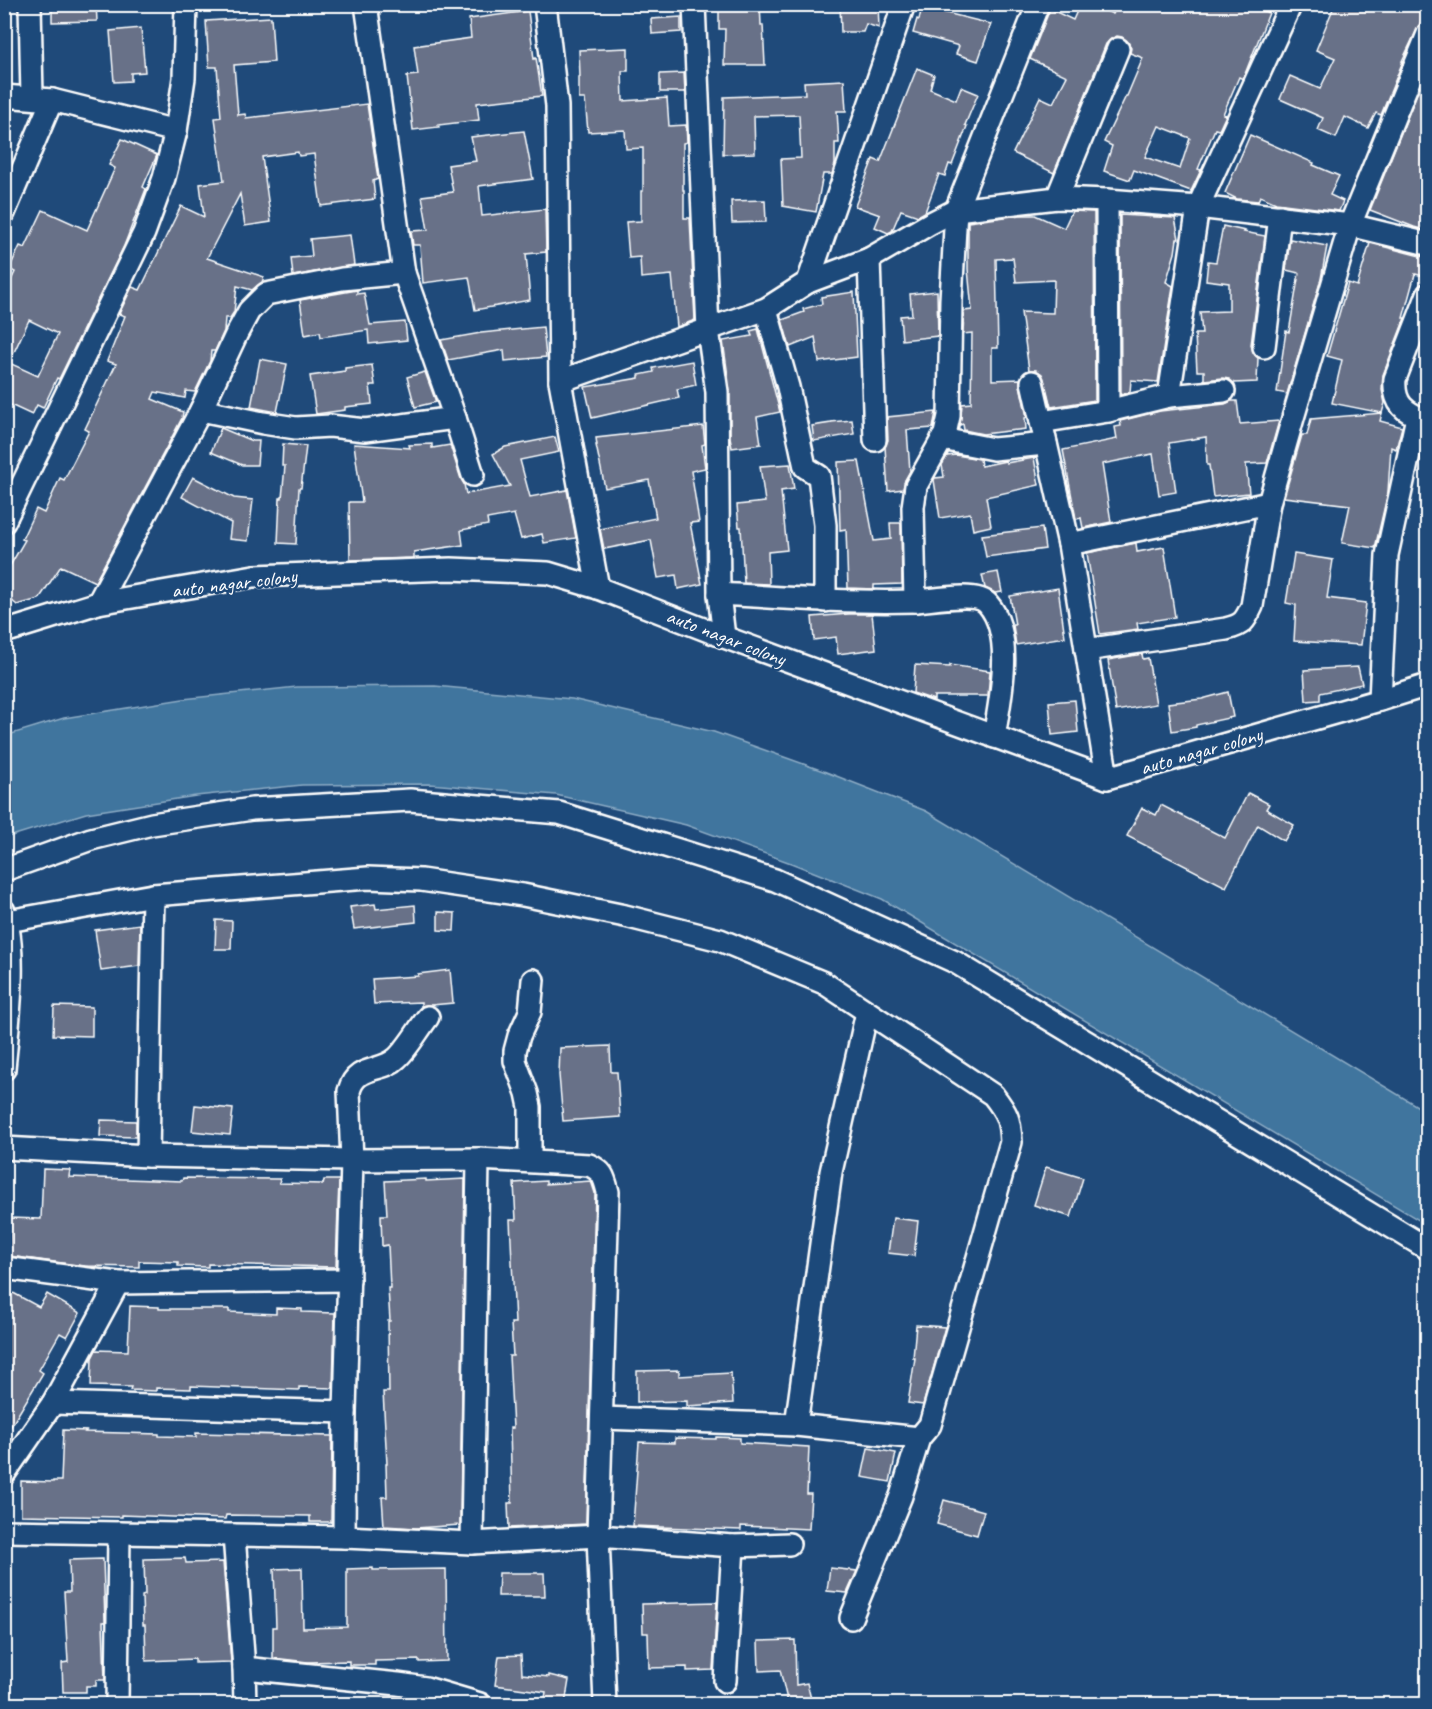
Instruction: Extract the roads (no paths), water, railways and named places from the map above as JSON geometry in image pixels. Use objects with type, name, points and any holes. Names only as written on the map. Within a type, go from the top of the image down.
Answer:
[{"type":"street","points":[[4,213],[42,99],[30,4]]},
{"type":"street","points":[[7,512],[144,233],[164,178],[176,131],[184,78],[186,4]]},
{"type":"street","points":[[366,4],[404,273],[473,475]]},
{"type":"street","points":[[545,4],[557,106],[560,381],[598,588]]},
{"type":"street","points":[[694,4],[708,330],[717,393],[719,594],[724,637]]},
{"type":"street","points":[[808,282],[904,4]]},
{"type":"street","points":[[915,601],[914,507],[916,486],[945,434],[949,416],[951,300],[956,210],[1038,4]]},
{"type":"street","points":[[1169,396],[1198,207],[1286,6]]},
{"type":"street","points":[[1086,650],[1238,626],[1246,619],[1252,606],[1269,503],[1350,225],[1428,34]]},
{"type":"street","points":[[1057,198],[1118,49]]},
{"type":"street","points":[[4,96],[42,99],[176,131]]},
{"type":"street","points":[[560,381],[766,309],[808,282],[869,259],[956,210],[1057,198],[1107,200],[1198,207],[1350,225],[1428,244]]},
{"type":"street","points":[[1107,200],[1108,411]]},
{"type":"street","points":[[1264,347],[1280,216]]},
{"type":"street","points":[[869,259],[875,440]]},
{"type":"street","points":[[98,603],[201,410],[249,311],[266,294],[342,279],[404,273]]},
{"type":"street","points":[[1380,700],[1387,555],[1422,419],[1399,404],[1394,392],[1395,379],[1428,294]]},
{"type":"street","points":[[766,309],[788,387],[805,467],[819,476],[825,525],[825,601]]},
{"type":"street","points":[[1032,382],[1069,544],[1107,778]]},
{"type":"street","points":[[1041,422],[1108,411],[1169,396],[1224,392]]},
{"type":"street","points":[[201,410],[296,428],[330,426],[365,430],[455,417]]},
{"type":"street","points":[[942,439],[993,449],[1046,444]]},
{"type":"street","points":[[1069,544],[1269,503]]},
{"type":"street","name":"auto nagar colony","points":[[4,632],[98,603],[254,576],[451,569],[548,573],[598,588],[724,637],[1107,778],[1428,685]]},
{"type":"street","points":[[719,594],[825,601],[915,601],[975,597],[986,602],[1000,626],[1004,659],[994,737]]},
{"type":"street","points":[[4,870],[91,839],[152,825],[252,809],[410,800],[559,813],[775,880],[955,962],[1428,1249]]},
{"type":"street","points":[[4,1069],[10,1009],[11,955],[6,916],[153,895],[368,878],[421,880],[523,895],[625,916],[720,940],[824,983],[993,1095],[1005,1111],[1011,1127],[1011,1142],[930,1425],[919,1438],[901,1496],[851,1618]]},
{"type":"street","points":[[147,1156],[153,895]]},
{"type":"street","points":[[530,1161],[530,1107],[515,1061],[515,1051],[530,1012],[533,980]]},
{"type":"street","points":[[796,1425],[831,1172],[867,1012]]},
{"type":"street","points":[[344,1537],[352,1160],[349,1091],[351,1083],[359,1075],[375,1067],[389,1064],[397,1058],[428,1017]]},
{"type":"street","points":[[4,1148],[147,1156],[352,1160],[478,1158],[589,1165],[600,1170],[608,1192],[598,1536],[605,1704]]},
{"type":"street","points":[[472,1543],[478,1158]]},
{"type":"street","points":[[4,1268],[118,1283],[349,1280]]},
{"type":"street","points":[[4,1474],[53,1403],[118,1283]]},
{"type":"street","points":[[53,1403],[345,1412]]},
{"type":"street","points":[[602,1418],[796,1425],[919,1438]]},
{"type":"street","points":[[4,1531],[344,1537],[472,1543],[598,1536],[733,1546],[789,1544]]},
{"type":"street","points":[[117,1704],[119,1533]]},
{"type":"street","points":[[234,1535],[245,1704]]},
{"type":"street","points":[[725,1681],[733,1546]]},
{"type":"street","points":[[244,1668],[398,1684],[429,1696],[480,1704]]},
{"type":"water","points":[[435,686],[572,699],[714,732],[926,811],[1427,1112],[1427,1225],[882,899],[686,825],[556,795],[430,784],[302,785],[196,796],[86,813],[5,838],[5,736],[64,718],[183,699],[297,687]]}]
